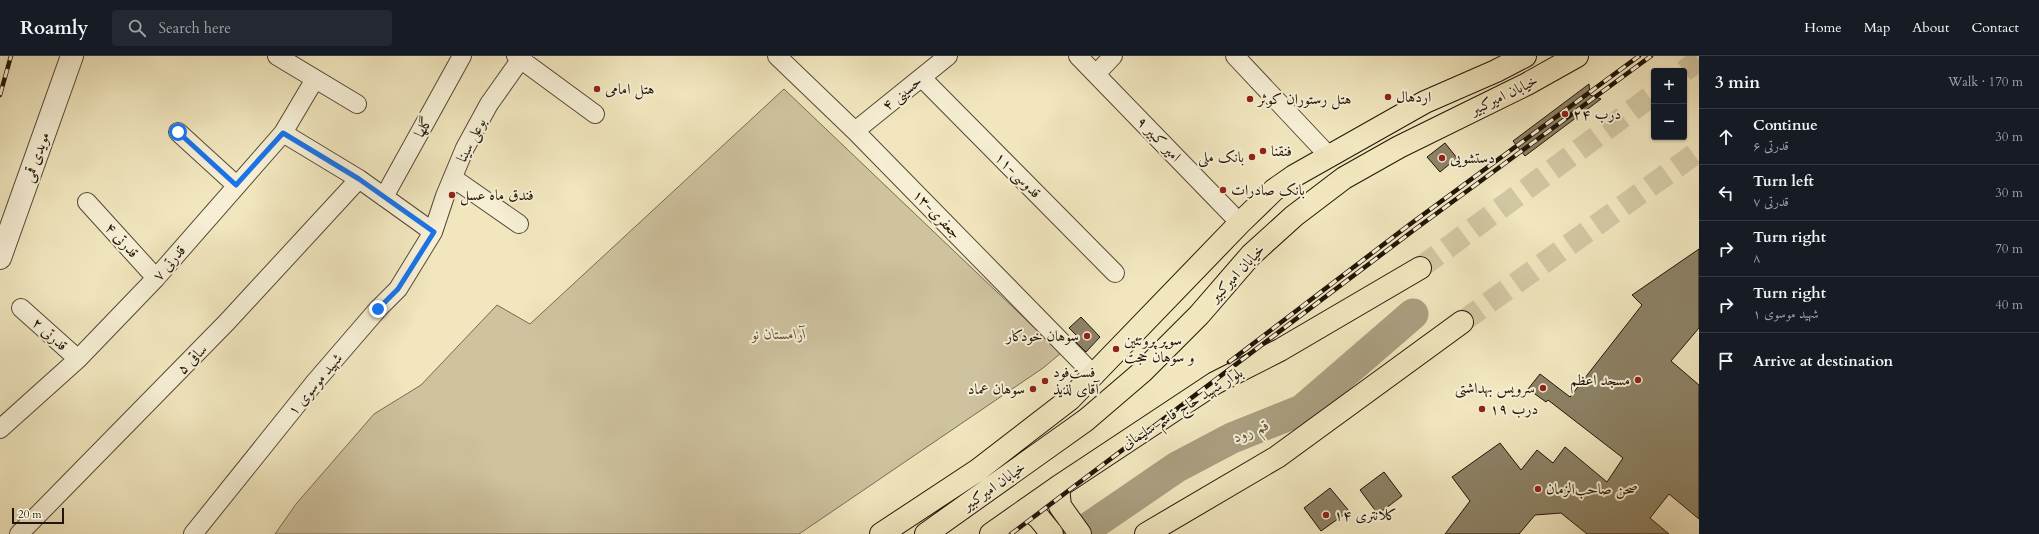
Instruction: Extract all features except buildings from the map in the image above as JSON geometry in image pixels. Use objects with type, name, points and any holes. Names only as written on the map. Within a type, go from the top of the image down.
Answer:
[{"type":"main road","name":"خیابان امیرکبیر","points":[[881,534],[978,470],[1070,399],[1240,223],[1274,190],[1328,156],[1425,102],[1496,71],[1524,56]]},
{"type":"main road","name":"خیابان امیرکبیر","points":[[926,534],[1086,420],[1142,372],[1199,315],[1251,255],[1294,216],[1344,178],[1399,147],[1538,79],[1577,56]]},
{"type":"main road","name":"بلوار شهید حاج قاسم سلیمانی","points":[[991,534],[1040,520],[1059,497],[1215,383],[1280,350],[1420,268]]},
{"type":"main road","points":[[1146,534],[1277,457],[1462,322]]},
{"type":"main road","points":[[1059,497],[1080,534]]},
{"type":"street","name":"مویدی قمی","points":[[0,258],[72,56]]},
{"type":"street","points":[[277,56],[295,61],[315,79],[357,104]]},
{"type":"street","name":"گلها","points":[[384,197],[462,56]]},
{"type":"street","name":"جعفری-۱۳","points":[[777,56],[856,131],[1094,375]]},
{"type":"street","name":"حسینی ۴","points":[[856,131],[948,56]]},
{"type":"street","name":"امیر کبیر ۹","points":[[1078,56],[1240,223]]},
{"type":"street","points":[[1096,74],[1113,56]]},
{"type":"street","points":[[1235,56],[1328,156]]},
{"type":"street","points":[[520,57],[594,114]]},
{"type":"street","name":"بوعلی سینا","points":[[434,232],[465,148],[489,104],[520,57]]},
{"type":"street","name":"قدوسی-۱۱","points":[[922,78],[1115,273]]},
{"type":"street","name":"قدرتی ۷","points":[[0,429],[78,359],[156,278],[283,133],[315,79]]},
{"type":"street","points":[[178,132],[236,185]]},
{"type":"street","points":[[283,133],[359,179],[434,232]]},
{"type":"street","points":[[453,178],[519,224]]},
{"type":"street","name":"ساقی ۵","points":[[19,534],[227,322],[359,179]]},
{"type":"street","name":"قدرتی ۴","points":[[88,202],[156,278]]},
{"type":"street","name":"شهید موسوی ۱","points":[[193,534],[314,382],[398,289],[434,232]]},
{"type":"street","name":"قدرتی ۲","points":[[22,308],[78,359]]},
{"type":"green space","name":"آرامستان نو","points":[[784,89],[1061,353],[1043,368],[799,534],[275,534],[296,504],[374,414],[421,385],[497,305],[530,324]]},
{"type":"waterway","name":"قم رود","points":[[1079,534],[1177,467],[1232,438],[1302,410],[1413,314]]},
{"type":"tunnel","points":[[1687,69],[1699,60]]},
{"type":"tunnel","points":[[1420,268],[1651,96]]},
{"type":"tunnel","points":[[1462,322],[1699,151]]},
{"type":"railway","points":[[0,95],[11,56]]},
{"type":"railway","points":[[1229,362],[1409,225],[1639,56]]},
{"type":"railway","points":[[1011,534],[1414,230],[1651,56]]},
{"type":"place","name":"هتل امامی","points":[[597,89]]},
{"type":"place","name":"اردهال","points":[[1388,97]]},
{"type":"place","name":"هتل رستوران کوثر","points":[[1250,99]]},
{"type":"place","name":"درب ۲۴","points":[[1565,114]]},
{"type":"place","name":"فنقنا","points":[[1263,151]]},
{"type":"place","name":"بانک ملی","points":[[1252,157]]},
{"type":"place","name":"دستشویی","points":[[1442,158]]},
{"type":"place","name":"بانک صادرات","points":[[1223,190]]},
{"type":"place","name":"فندق ماه عسل","points":[[452,195]]},
{"type":"place","name":"سوهان خودکار","points":[[1087,336]]},
{"type":"place","name":"سوپر پروتئین و سوهان حجت","points":[[1116,349]]},
{"type":"place","name":"مسجد اعظم","points":[[1638,380]]},
{"type":"place","name":"فست‌فود آقای لذیذ","points":[[1045,381]]},
{"type":"place","name":"سرویس بهداشتی","points":[[1543,388]]},
{"type":"place","name":"سوهان عماد","points":[[1033,389]]},
{"type":"place","name":"درب ۱۹","points":[[1482,409]]},
{"type":"place","name":"صحن صاحب‌الزمان","points":[[1538,489]]},
{"type":"place","name":"کلانتری ۱۴","points":[[1326,515]]},
{"type":"route","points":[[178,132],[236,185],[283,133],[359,179],[434,232],[398,289],[378,309]]}]
